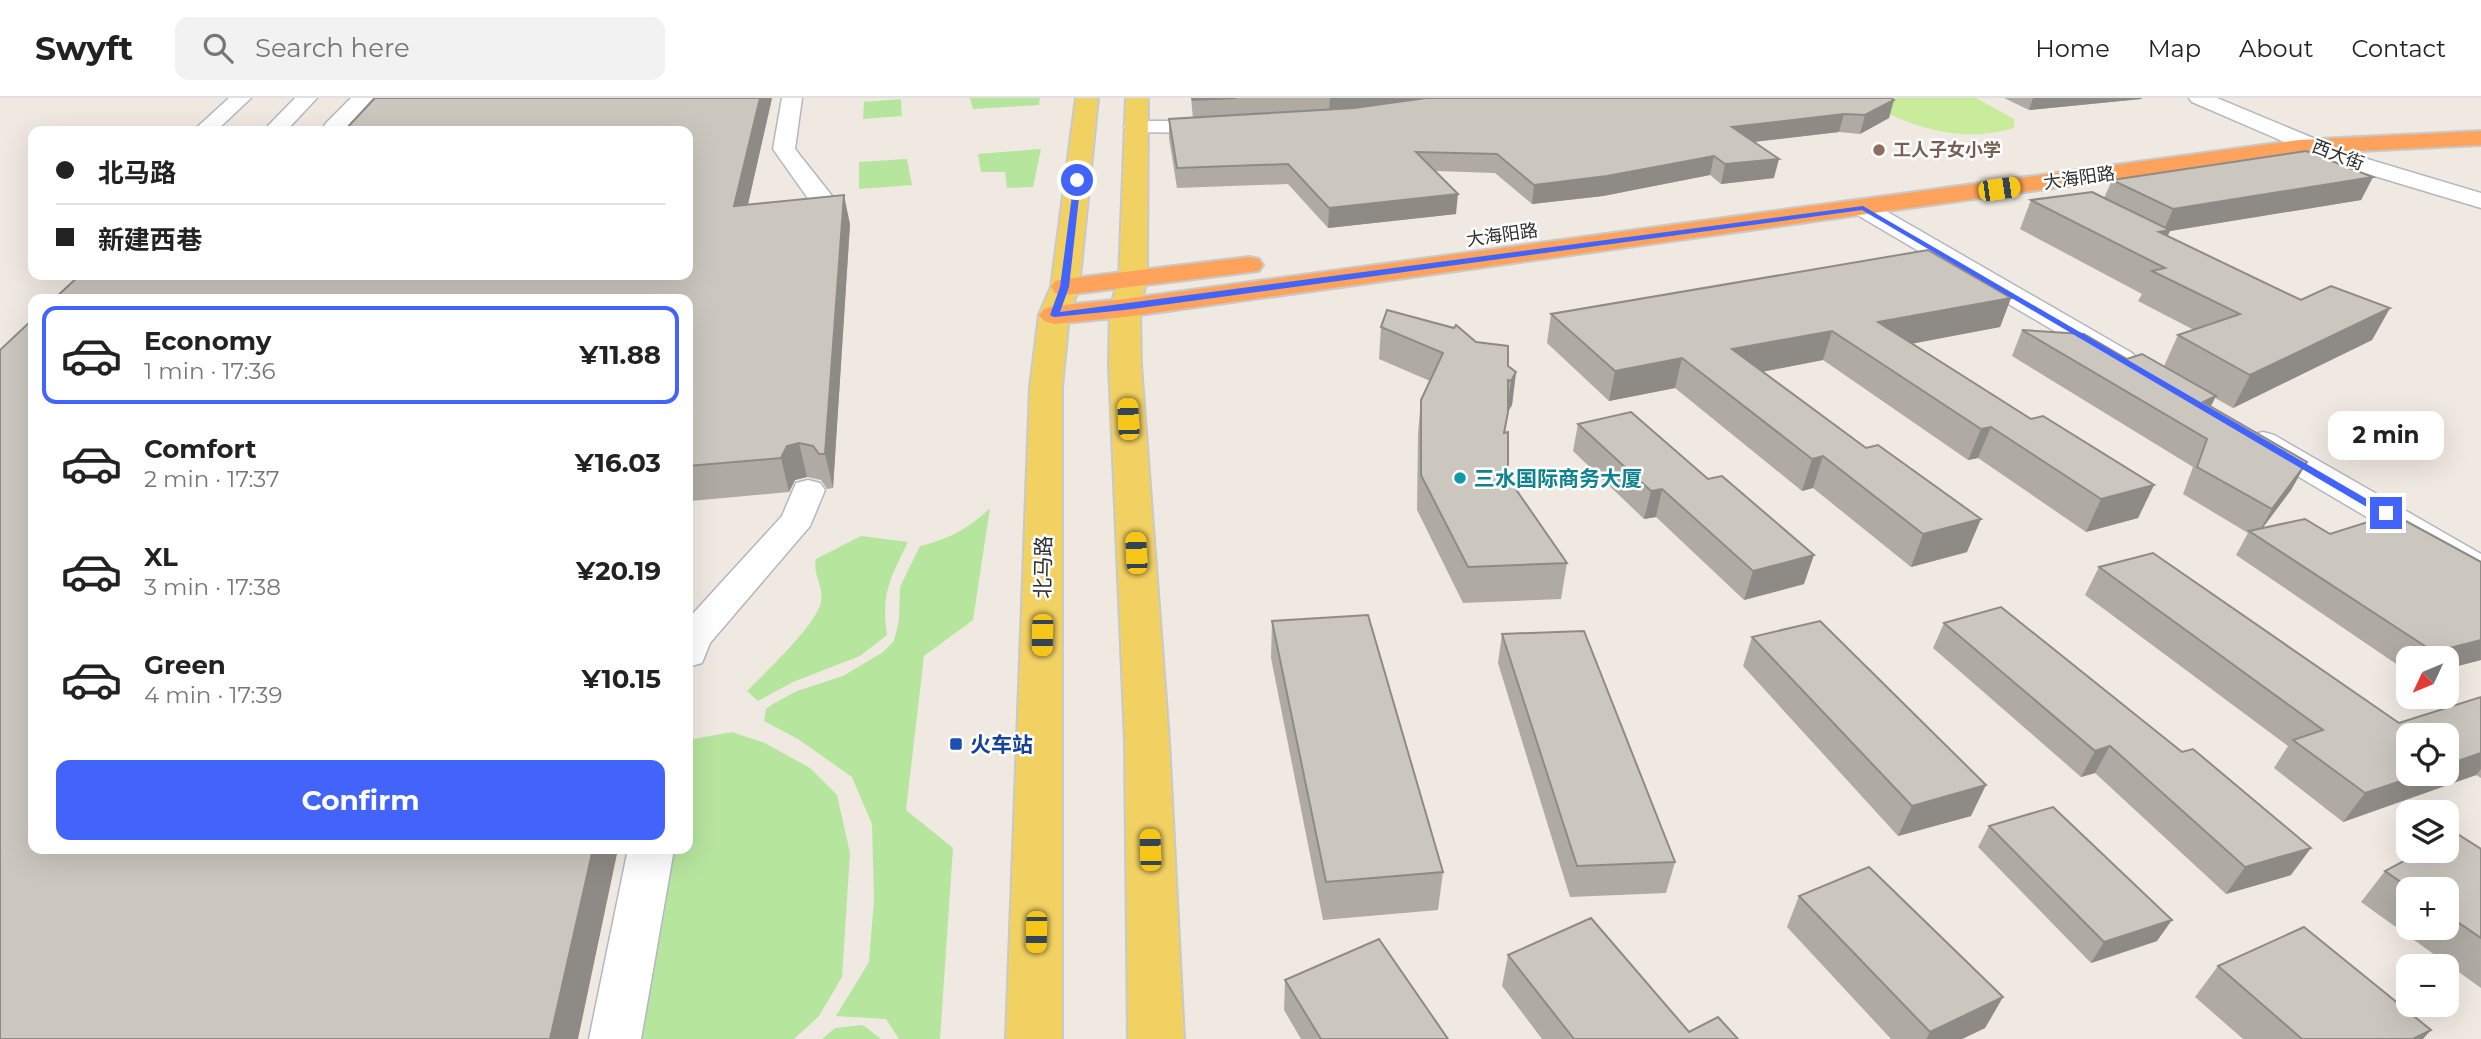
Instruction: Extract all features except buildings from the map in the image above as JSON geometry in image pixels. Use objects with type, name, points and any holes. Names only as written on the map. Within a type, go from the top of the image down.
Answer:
[{"type":"highway","name":"大海阳路","points":[[1298,260],[2280,132],[2481,124]]},
{"type":"highway","name":"大海阳路","points":[[1059,301],[1863,208],[2313,145],[2481,138]]},
{"type":"highway","name":"大海阳路","points":[[1129,293],[1270,263]]},
{"type":"main road","name":"北马路","points":[[1034,1039],[1046,387],[1087,98]]},
{"type":"main road","points":[[1137,98],[1126,379],[1147,741],[1156,1039]]},
{"type":"street","points":[[210,126],[241,98]]},
{"type":"street","points":[[279,126],[307,98]]},
{"type":"street","points":[[336,126],[363,98]]},
{"type":"street","points":[[792,98],[784,149],[797,169],[820,191],[828,209]]},
{"type":"street","name":"西大街","points":[[2199,98],[2395,176],[2481,201]]},
{"type":"street","points":[[1135,127],[1243,127]]},
{"type":"street","points":[[1863,208],[2148,374]]},
{"type":"street","points":[[2243,430],[2481,569]]},
{"type":"street","points":[[693,638],[798,519],[808,490]]},
{"type":"street","points":[[615,1039],[650,854]]},
{"type":"green space","points":[[970,98],[1040,98],[1039,105],[973,109]]},
{"type":"green space","points":[[1857,98],[1976,98],[2014,119],[2014,128],[1972,134],[1932,130]]},
{"type":"green space","points":[[901,99],[902,116],[863,119],[864,102]]},
{"type":"green space","points":[[1041,149],[1033,187],[1007,188],[1005,172],[981,172],[978,154]]},
{"type":"green space","points":[[907,159],[912,185],[859,189],[859,162]]},
{"type":"green space","points":[[990,508],[973,620],[924,656],[906,810],[953,848],[940,1039],[899,1039],[886,1019],[836,1016],[869,962],[874,900],[872,824],[852,777],[798,739],[764,721],[766,709],[797,691],[843,676],[883,652],[894,641],[899,620],[900,587],[920,546],[958,532]]},
{"type":"green space","points":[[861,536],[908,542],[888,587],[885,608],[887,635],[860,656],[793,682],[758,701],[747,691],[810,623],[821,602],[816,559]]},
{"type":"green space","points":[[732,732],[765,743],[810,768],[837,795],[850,853],[842,977],[819,1016],[794,1039],[641,1039],[667,854],[693,854],[693,739]]},
{"type":"green space","points":[[863,1025],[881,1039],[822,1039],[835,1028]]},
{"type":"place","name":"工人子女小学","points":[[1879,150]]},
{"type":"place","name":"三水国际商务大厦","points":[[1460,478]]},
{"type":"place","name":"火车站","points":[[956,744]]},
{"type":"route","points":[[1077,180],[1065,287],[1054,315],[1125,308],[1863,208],[2386,513]]}]
